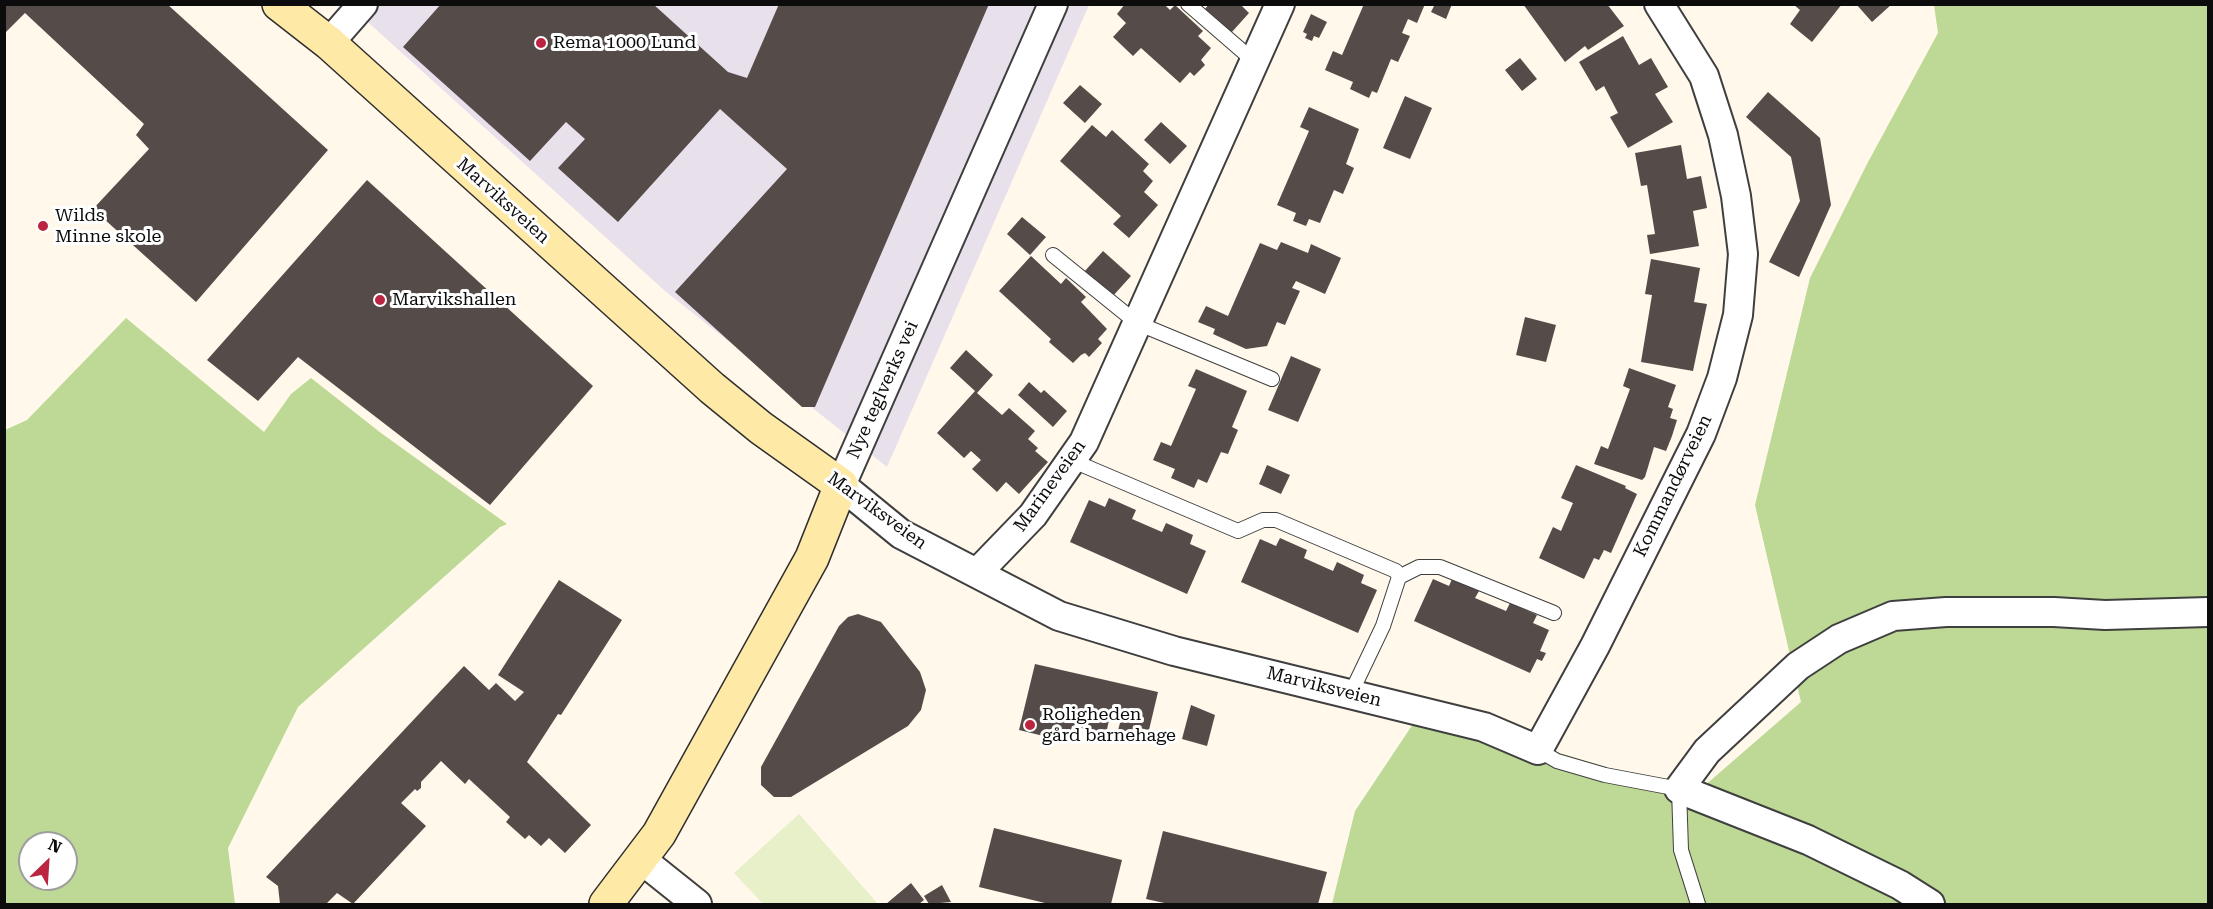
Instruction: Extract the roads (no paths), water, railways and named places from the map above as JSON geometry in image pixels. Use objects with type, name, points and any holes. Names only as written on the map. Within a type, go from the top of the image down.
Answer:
[{"type":"street","name":"Marviksveien","points":[[279,4],[329,43],[712,388],[761,428],[841,485],[901,534],[1024,600],[1079,623],[1174,651],[1351,693],[1484,728],[1538,750]]},
{"type":"street","points":[[329,43],[363,4]]},
{"type":"street","name":"Nye teglverks vei","points":[[606,904],[642,860],[659,834],[812,558],[841,485],[1053,4]]},
{"type":"street","name":"Marineveien","points":[[977,573],[1033,515],[1073,461],[1123,361],[1137,323],[1280,4]]},
{"type":"street","name":"Kommandørveien","points":[[1538,750],[1596,646],[1683,473],[1722,378],[1738,315],[1743,254],[1736,196],[1723,135],[1704,76],[1659,4]]},
{"type":"street","points":[[1930,904],[1900,885],[1808,840],[1679,789],[1707,751],[1798,666],[1839,639],[1893,616],[1946,612],[2054,612],[2106,615],[2208,612]]},
{"type":"street","points":[[642,860],[694,904]]},
{"type":"lane","points":[[1188,4],[1255,62]]},
{"type":"lane","points":[[1053,255],[1137,323],[1272,379]]},
{"type":"lane","points":[[1073,461],[1238,531],[1263,520],[1276,520],[1396,571],[1399,577],[1383,626],[1351,693]]},
{"type":"lane","points":[[1399,577],[1419,567],[1440,567],[1554,613]]},
{"type":"lane","name":"Marviksveien","points":[[1538,750],[1557,761],[1605,775],[1679,789]]},
{"type":"lane","points":[[1679,789],[1681,850],[1698,904]]},
{"type":"place","name":"Rema 1000 Lund","points":[[541,43]]},
{"type":"place","name":"Wilds Minne skole","points":[[43,226]]},
{"type":"place","name":"Marvikshallen","points":[[380,300]]},
{"type":"place","name":"Roligheden gård barnehage","points":[[1030,725]]}]
